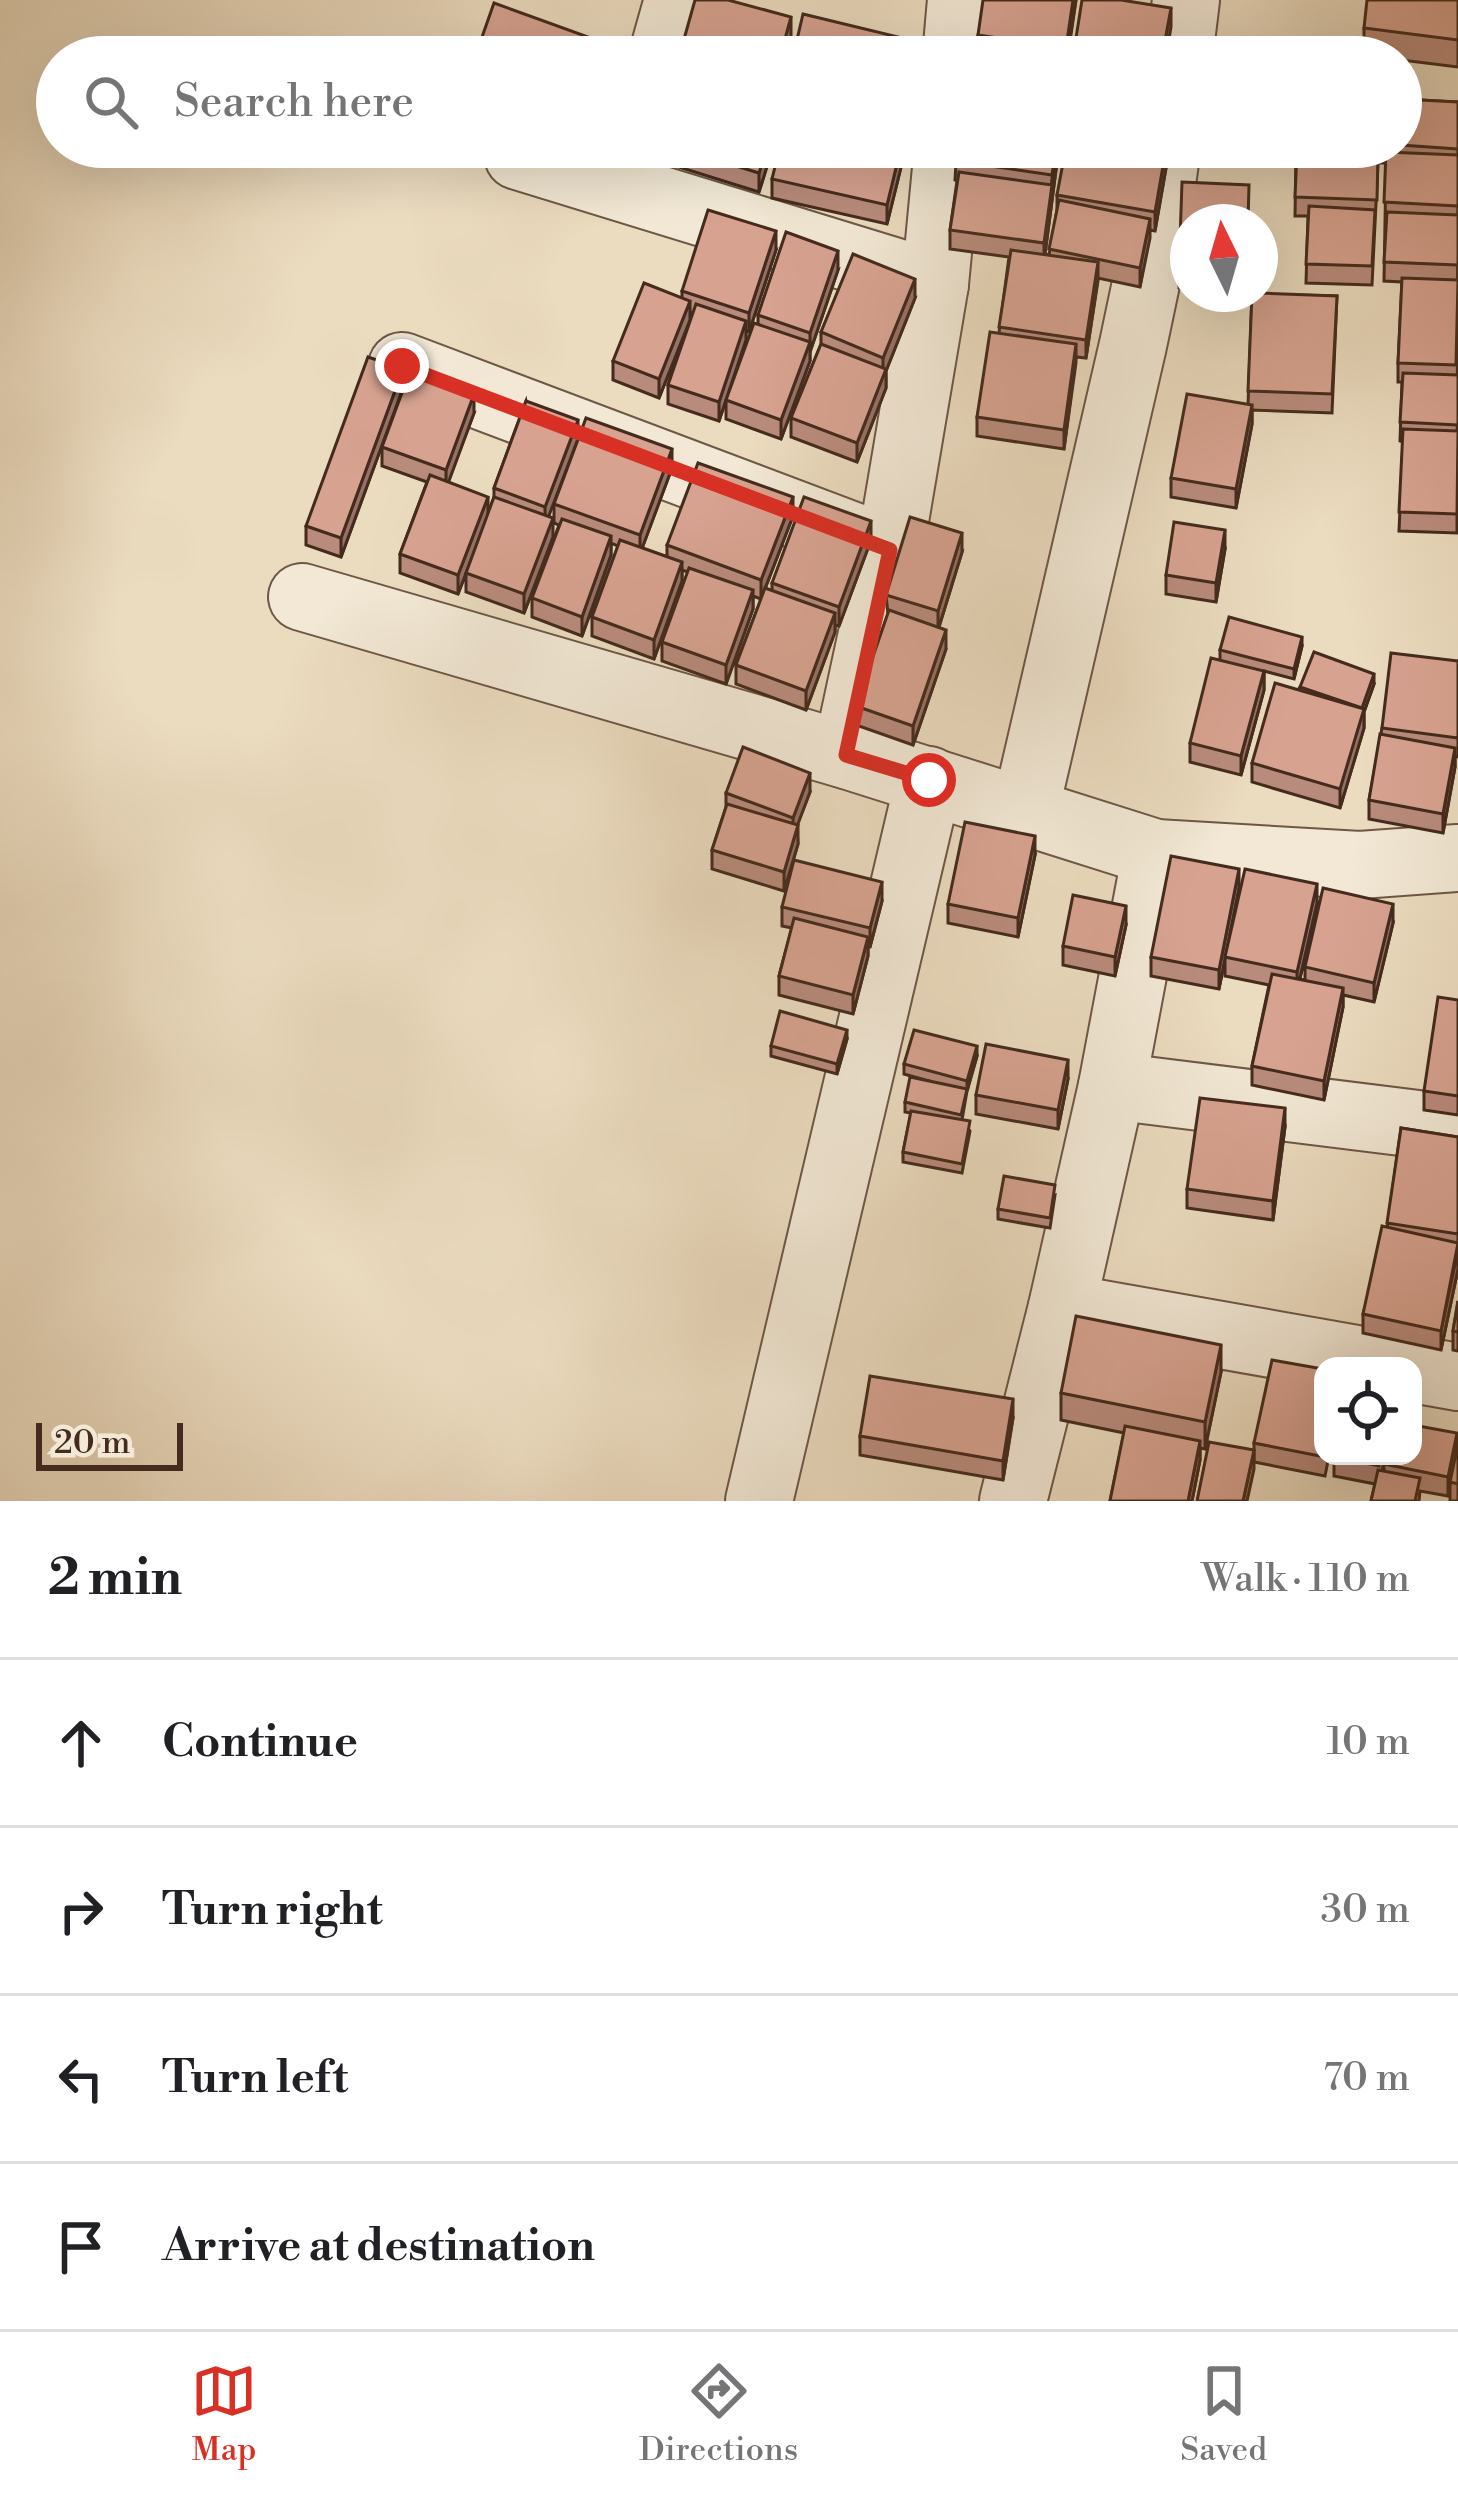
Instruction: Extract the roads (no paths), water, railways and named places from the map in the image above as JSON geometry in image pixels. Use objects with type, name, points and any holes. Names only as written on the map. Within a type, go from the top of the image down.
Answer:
[{"type":"street","points":[[668,36],[678,0]]},
{"type":"street","points":[[958,36],[962,0]]},
{"type":"street","points":[[1182,36],[1186,0]]},
{"type":"street","points":[[632,168],[935,284]]},
{"type":"street","points":[[846,755],[890,550],[935,284],[946,168]]},
{"type":"street","points":[[1025,811],[1133,345],[1164,168]]},
{"type":"street","points":[[402,366],[890,550]]},
{"type":"street","points":[[302,597],[846,755],[1156,853],[1360,865],[1458,858]]},
{"type":"street","points":[[759,1501],[929,780]]},
{"type":"street","points":[[1012,1501],[1112,1086],[1156,853]]},
{"type":"street","points":[[1112,1086],[1458,1129]]},
{"type":"street","points":[[1062,1307],[1345,1357]]},
{"type":"street","points":[[1422,1371],[1458,1377]]}]
